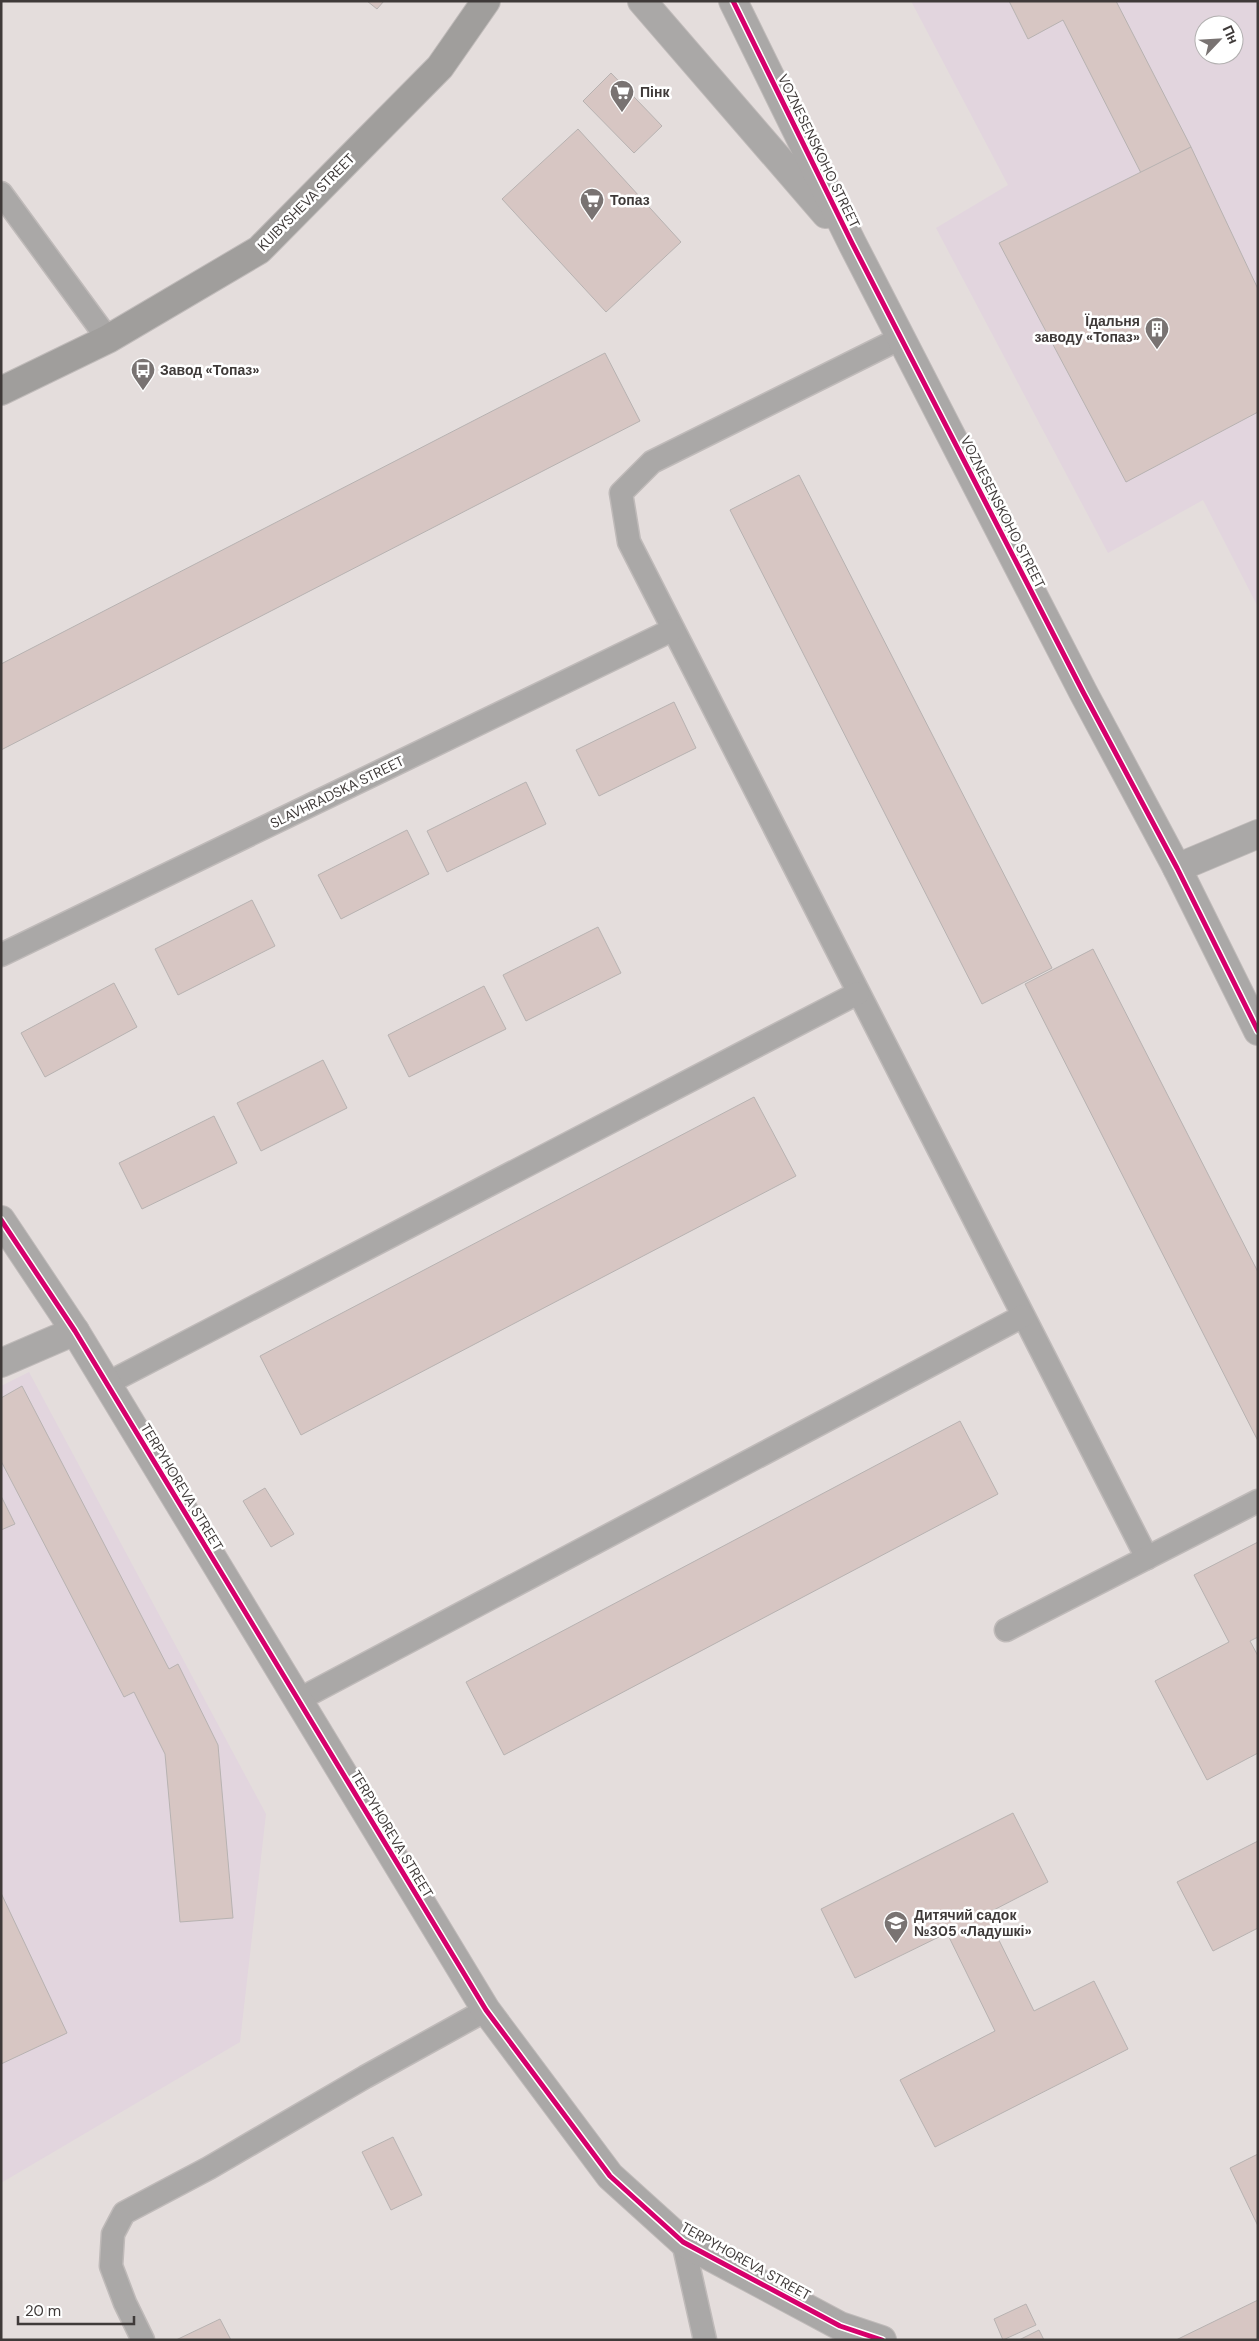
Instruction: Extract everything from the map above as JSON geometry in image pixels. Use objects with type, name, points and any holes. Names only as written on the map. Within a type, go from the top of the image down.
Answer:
[{"type":"main road","name":"KUIBYSHEVA STREET","points":[[1,390],[108,340],[259,250],[440,67],[486,1]]},
{"type":"street","name":"VOZNESENSKOHO STREET","points":[[642,1],[852,243]]},
{"type":"street","name":"VOZNESENSKOHO STREET","points":[[733,1],[852,243],[1083,692],[1177,868],[1258,1031]]},
{"type":"street","points":[[1177,868],[1258,834]]},
{"type":"street","name":"TERPYHOREVA STREET","points":[[1,1220],[75,1331],[486,2010],[610,2176],[683,2242],[840,2326],[882,2340]]},
{"type":"street","points":[[1,1363],[75,1331]]},
{"type":"lane","points":[[1,193],[108,340]]},
{"type":"lane","points":[[902,338],[652,462],[621,492],[629,542],[672,630],[1147,1558]]},
{"type":"lane","name":"SLAVHRADSKA STREET","points":[[1,955],[672,630]]},
{"type":"lane","points":[[106,1384],[858,993]]},
{"type":"lane","points":[[298,1700],[1023,1316]]},
{"type":"lane","points":[[1006,1630],[1258,1501]]},
{"type":"lane","points":[[142,2340],[111,2266],[113,2234],[124,2213],[209,2168],[365,2077],[486,2010]]},
{"type":"lane","points":[[683,2242],[705,2340]]},
{"type":"shaded area","points":[[911,1],[1258,1],[1258,607],[1203,500],[1108,553],[936,228],[1008,185]]},
{"type":"shaded area","points":[[29,1372],[266,1814],[240,2042],[1,2183],[1,1386]]},
{"type":"building","points":[[367,1],[384,1],[377,9]]},
{"type":"building","points":[[1009,1],[1116,1],[1191,147],[1141,173],[1063,20],[1028,39]]},
{"type":"building","name":"Пінк","points":[[611,73],[662,126],[634,153],[583,101]]},
{"type":"building","name":"Топаз","points":[[578,129],[681,242],[606,312],[502,199]]},
{"type":"building","name":"Їдальня заводу «Топаз»","points":[[1191,147],[1258,289],[1258,412],[1126,482],[999,243]]},
{"type":"building","points":[[605,353],[640,421],[1,750],[1,664]]},
{"type":"building","points":[[799,475],[1052,968],[982,1004],[730,510]]},
{"type":"building","points":[[674,702],[696,748],[599,796],[576,750]]},
{"type":"building","points":[[526,782],[546,824],[447,872],[427,831]]},
{"type":"building","points":[[407,830],[429,874],[341,919],[318,875]]},
{"type":"building","points":[[252,900],[275,946],[178,995],[155,949]]},
{"type":"building","points":[[598,927],[621,973],[526,1021],[503,975]]},
{"type":"building","points":[[1093,949],[1258,1272],[1258,1441],[1025,984]]},
{"type":"building","points":[[114,983],[137,1027],[45,1077],[21,1033]]},
{"type":"building","points":[[484,986],[506,1029],[409,1077],[388,1035]]},
{"type":"building","points":[[323,1060],[347,1108],[261,1151],[237,1103]]},
{"type":"building","points":[[754,1097],[796,1176],[301,1435],[260,1356]]},
{"type":"building","points":[[214,1116],[237,1163],[142,1209],[119,1163]]},
{"type":"building","points":[[22,1386],[169,1669],[178,1664],[218,1745],[233,1918],[180,1922],[165,1754],[134,1692],[124,1697],[1,1461],[1,1398]]},
{"type":"building","points":[[960,1421],[998,1494],[504,1755],[466,1682]]},
{"type":"building","points":[[265,1488],[294,1534],[271,1547],[243,1501]]},
{"type":"building","points":[[1,1496],[15,1524],[1,1530]]},
{"type":"building","points":[[1258,1542],[1258,1637],[1250,1641],[1258,1656],[1258,1753],[1207,1780],[1155,1681],[1229,1642],[1194,1575]]},
{"type":"building","points":[[1013,1813],[1048,1882],[986,1914],[1034,2011],[1094,1981],[1128,2049],[935,2147],[900,2080],[995,2031],[947,1933],[855,1978],[821,1909]]},
{"type":"building","points":[[1258,1841],[1258,1928],[1213,1951],[1177,1882]]},
{"type":"building","points":[[1,1893],[67,2033],[1,2064]]},
{"type":"building","points":[[393,2137],[422,2195],[391,2210],[362,2152]]},
{"type":"building","points":[[1258,2154],[1258,2226],[1230,2168]]},
{"type":"building","points":[[1258,2300],[1258,2340],[1176,2340]]},
{"type":"building","points":[[1026,2304],[1036,2325],[1003,2340],[994,2319]]},
{"type":"building","points":[[220,2319],[231,2340],[176,2340]]},
{"type":"building","points":[[1039,2330],[1044,2340],[1019,2340]]},
{"type":"cycle path","points":[[733,1],[852,243],[1083,692],[1177,868],[1258,1031]]},
{"type":"cycle path","points":[[1,1220],[75,1331],[486,2010],[610,2176],[683,2242],[840,2326],[882,2340]]},
{"type":"place","name":"Пінк","points":[[622,113]]},
{"type":"place","name":"Топаз","points":[[592,221]]},
{"type":"place","name":"Їдальня заводу «Топаз»","points":[[1157,350]]},
{"type":"place","name":"Завод «Топаз»","points":[[143,391]]},
{"type":"place","name":"Дитячий садок №305 «Ладушкі»","points":[[896,1944]]}]
